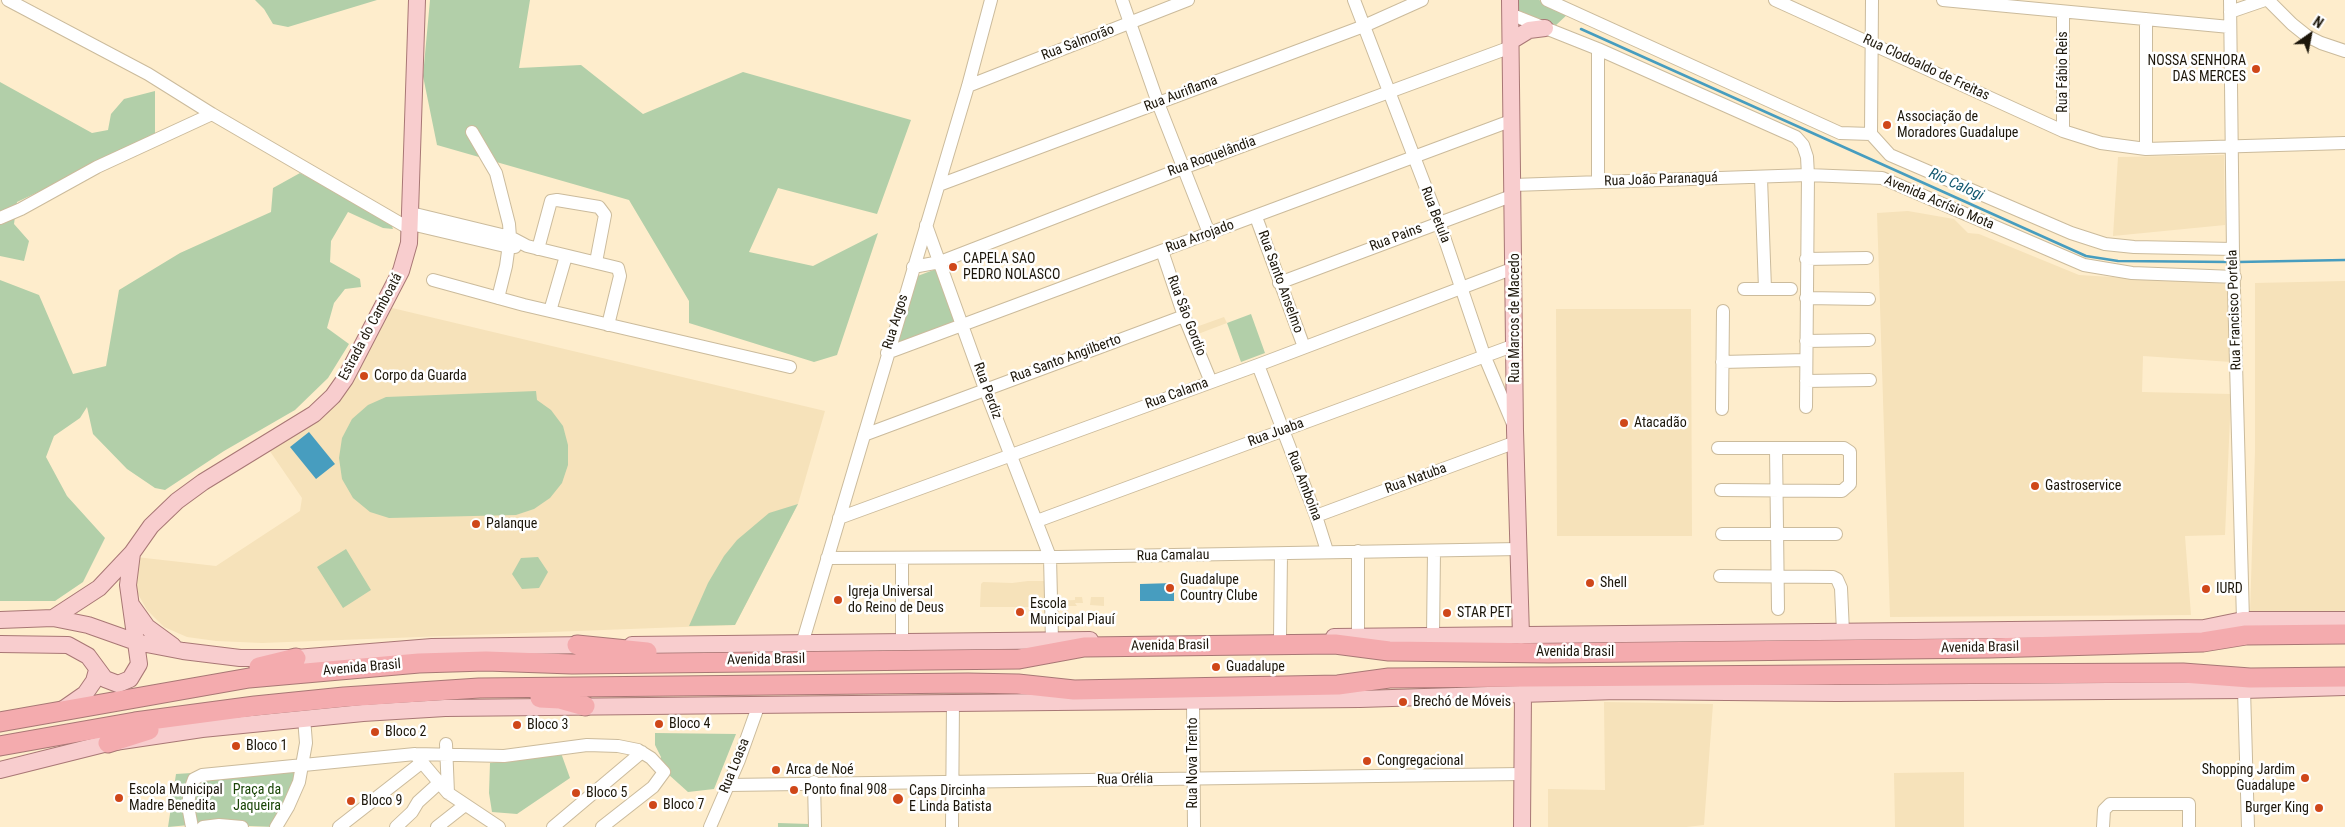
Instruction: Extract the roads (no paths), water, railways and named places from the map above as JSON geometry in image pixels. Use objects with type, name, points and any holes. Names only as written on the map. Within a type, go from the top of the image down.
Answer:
[{"type":"highway","name":"Avenida Brasil","points":[[0,722],[249,678],[419,663],[486,661],[572,664],[1019,659],[1084,647],[1336,644],[1389,651],[1719,651],[1989,648],[2203,642],[2246,635],[2345,634]]},
{"type":"highway","points":[[577,645],[746,661]]},
{"type":"highway","points":[[152,695],[296,658]]},
{"type":"highway","name":"Avenida Brasil","points":[[0,746],[135,722],[254,706],[517,687],[968,683],[1018,684],[1074,690],[1338,685],[1399,678],[2183,673],[2250,678],[2345,677]]},
{"type":"highway","points":[[404,694],[533,697],[560,699],[585,706]]},
{"type":"highway","points":[[108,743],[144,730],[223,716],[254,706]]},
{"type":"main road","name":"Estrada do Camboatá","points":[[53,618],[91,595],[132,553],[151,526],[177,501],[210,477],[304,421],[333,396],[345,379],[401,271],[411,222],[417,0]]},
{"type":"main road","name":"Rua Marcos de Macedo","points":[[1510,7],[1516,436],[1521,636]]},
{"type":"main road","points":[[1511,44],[1529,30],[1545,28]]},
{"type":"main road","name":"Estrada do Camboatá","points":[[132,553],[129,578],[130,602],[136,642]]},
{"type":"main road","points":[[130,602],[147,627],[157,636],[183,651]]},
{"type":"main road","name":"Estrada do Camboatá","points":[[0,620],[53,618],[88,625],[136,642],[183,651],[240,658],[296,658]]},
{"type":"main road","name":"Avenida Brasil","points":[[296,658],[432,647],[1962,632],[2204,628],[2243,620],[2345,620]]},
{"type":"main road","points":[[0,644],[68,645],[83,652],[97,670],[111,682],[124,683],[130,679],[138,664],[136,642]]},
{"type":"main road","points":[[57,713],[85,694],[94,682],[97,670]]},
{"type":"main road","points":[[0,770],[108,743],[304,718],[445,708],[953,701],[1360,699],[1617,692],[1837,693],[2244,690],[2345,687]]},
{"type":"main road","points":[[1522,827],[1523,694]]},
{"type":"street","points":[[8,0],[148,74],[212,114],[411,222],[459,230],[618,268],[621,272],[608,325]]},
{"type":"street","name":"Rua Argos","points":[[802,644],[968,86],[991,0]]},
{"type":"street","points":[[1122,0],[1158,103],[1209,233]]},
{"type":"street","name":"Rua Salmorão","points":[[968,86],[1188,0]]},
{"type":"street","name":"Rua Betula","points":[[1354,0],[1439,222],[1484,355],[1516,436]]},
{"type":"street","name":"Rua Auriflama","points":[[938,185],[1364,26],[1422,0]]},
{"type":"street","points":[[1547,0],[1577,16],[1840,133],[1871,134],[1872,0]]},
{"type":"street","name":"Rua Clodoaldo de Freitas","points":[[1775,0],[2063,131],[2101,143],[2146,149],[2345,143]]},
{"type":"street","points":[[1943,0],[2230,27]]},
{"type":"street","points":[[2230,6],[2266,0],[2307,36],[2345,51]]},
{"type":"street","name":"Rua Francisco Portela","points":[[2230,6],[2233,251],[2243,620]]},
{"type":"street","points":[[1510,7],[1545,28],[1598,49],[1796,137],[1803,145],[1808,175],[1806,407]]},
{"type":"street","name":"Rua Fábio Reis","points":[[2063,131],[2064,12]]},
{"type":"street","points":[[1568,36],[1577,16]]},
{"type":"street","points":[[2146,20],[2146,149]]},
{"type":"street","name":"Rua Roquelândia","points":[[913,267],[940,262],[1511,44]]},
{"type":"street","points":[[1598,49],[1598,182]]},
{"type":"street","points":[[0,218],[21,209],[97,167],[212,114]]},
{"type":"street","name":"Rua Arrojado","points":[[887,354],[962,324],[1256,217],[1513,120]]},
{"type":"street","points":[[472,132],[496,173],[506,210],[509,242],[498,298]]},
{"type":"street","name":"Avenida Acrísio Mota","points":[[1871,134],[1890,156],[2105,244],[2233,251]]},
{"type":"street","name":"Avenida Acrísio Mota","points":[[1808,175],[1882,178],[2084,265],[2132,273],[2234,274]]},
{"type":"street","name":"Rua João Paranaguá","points":[[1513,190],[1598,182],[1808,175]]},
{"type":"street","points":[[1761,178],[1765,289]]},
{"type":"street","name":"Rua Pains","points":[[1279,283],[1439,222],[1513,190]]},
{"type":"street","points":[[533,248],[551,201],[557,200],[599,207],[605,215],[596,262]]},
{"type":"street","name":"Rua Santo Anselmo","points":[[1256,217],[1304,347]]},
{"type":"street","name":"Rua Perdiz","points":[[926,225],[985,389],[1050,557],[1052,641]]},
{"type":"street","name":"Rua São Gordio","points":[[1162,251],[1184,316],[1211,382]]},
{"type":"street","points":[[550,311],[566,256]]},
{"type":"street","points":[[1806,259],[1868,258]]},
{"type":"street","name":"Rua Calama","points":[[839,518],[1258,365],[1462,286],[1514,268]]},
{"type":"street","points":[[432,280],[550,311],[790,367]]},
{"type":"street","points":[[1744,289],[1791,288]]},
{"type":"street","points":[[1806,298],[1869,299]]},
{"type":"street","points":[[1722,409],[1723,311]]},
{"type":"street","name":"Rua Santo Angilberto","points":[[864,435],[1184,316]]},
{"type":"street","points":[[1806,340],[1869,340]]},
{"type":"street","name":"Rua Juaba","points":[[1037,521],[1515,345]]},
{"type":"street","points":[[1722,362],[1806,360]]},
{"type":"street","name":"Rua Amboina","points":[[1258,365],[1316,516],[1326,551]]},
{"type":"street","points":[[1806,381],[1870,380]]},
{"type":"street","name":"Rua Natuba","points":[[1316,516],[1516,436]]},
{"type":"street","points":[[1718,448],[1844,448],[1850,452],[1850,484],[1846,489],[1722,490]]},
{"type":"street","points":[[1776,448],[1778,609]]},
{"type":"street","points":[[1722,534],[1836,534]]},
{"type":"street","name":"Rua Camalau","points":[[827,558],[1281,554],[1326,551],[1519,549]]},
{"type":"street","points":[[1358,551],[1358,637]]},
{"type":"street","points":[[1433,636],[1434,551]]},
{"type":"street","points":[[1280,638],[1281,554]]},
{"type":"street","points":[[902,558],[902,643]]},
{"type":"street","points":[[1720,576],[1833,577],[1837,579],[1841,588],[1843,632]]},
{"type":"street","points":[[2244,690],[2248,827]]},
{"type":"street","name":"Rua Nova Trento","points":[[1193,699],[1194,827]]},
{"type":"street","points":[[952,827],[953,701]]},
{"type":"street","name":"Rua Loasa","points":[[710,827],[759,704]]},
{"type":"street","points":[[276,827],[294,795],[303,765],[306,743],[304,718]]},
{"type":"street","points":[[192,827],[189,799],[192,783],[197,777],[303,765],[418,758],[447,749],[504,756],[604,745],[629,748],[642,752],[651,758],[664,772],[653,787],[602,827]]},
{"type":"street","points":[[447,749],[448,793]]},
{"type":"street","points":[[553,827],[642,752]]},
{"type":"street","points":[[418,758],[448,793],[495,826]]},
{"type":"street","points":[[339,827],[418,758]]},
{"type":"street","name":"Rua Orélia","points":[[728,785],[814,782],[952,783],[1521,774]]},
{"type":"street","points":[[814,782],[815,827]]},
{"type":"street","points":[[396,827],[438,783]]},
{"type":"street","points":[[2103,827],[2104,810],[2110,804],[2189,804],[2189,827]]},
{"type":"street","points":[[437,827],[465,805]]},
{"type":"street","points":[[203,827],[226,825],[242,827]]},
{"type":"water","points":[[309,432],[335,464],[316,479],[290,447]]},
{"type":"water","points":[[1174,583],[1174,601],[1140,601],[1140,584]]},
{"type":"waterway","name":"Rio Calogi","points":[[1581,29],[2086,256],[2118,261],[2230,262]]},
{"type":"waterway","name":"Rio Calogi","points":[[2238,262],[2345,260]]},
{"type":"place","name":"NOSSA SENHORA DAS MERCES","points":[[2256,69]]},
{"type":"place","name":"Associação de Moradores Guadalupe","points":[[1887,125]]},
{"type":"place","name":"CAPELA SAO PEDRO NOLASCO","points":[[953,267]]},
{"type":"place","name":"Corpo da Guarda","points":[[364,376]]},
{"type":"place","name":"Atacadão","points":[[1624,423]]},
{"type":"place","name":"Gastroservice","points":[[2035,486]]},
{"type":"place","name":"Palanque","points":[[476,524]]},
{"type":"place","name":"Shell","points":[[1590,583]]},
{"type":"place","name":"Guadalupe Country Clube","points":[[1170,588]]},
{"type":"place","name":"IURD","points":[[2206,589]]},
{"type":"place","name":"Igreja Universal do Reino de Deus","points":[[838,600]]},
{"type":"place","name":"Escola Municipal Piauí","points":[[1020,612]]},
{"type":"place","name":"STAR PET","points":[[1447,613]]},
{"type":"place","name":"Guadalupe","points":[[1216,667]]},
{"type":"place","name":"Brechó de Móveis","points":[[1403,702]]},
{"type":"place","name":"Bloco 4","points":[[659,724]]},
{"type":"place","name":"Bloco 3","points":[[517,725]]},
{"type":"place","name":"Bloco 2","points":[[375,732]]},
{"type":"place","name":"Bloco 1","points":[[236,746]]},
{"type":"place","name":"Congregacional","points":[[1367,761]]},
{"type":"place","name":"Arca de Noé","points":[[776,770]]},
{"type":"place","name":"Shopping Jardim Guadalupe","points":[[2305,778]]},
{"type":"place","name":"Ponto final 908","points":[[794,790]]},
{"type":"place","name":"Bloco 5","points":[[576,793]]},
{"type":"place","name":"Escola Municipal Madre Benedita","points":[[119,798]]},
{"type":"place","name":"Caps Dircinha E Linda Batista","points":[[898,799]]},
{"type":"place","name":"Bloco 9","points":[[351,801]]},
{"type":"place","name":"Bloco 7","points":[[653,805]]},
{"type":"place","name":"Burger King","points":[[2319,808]]},
{"type":"park label","name":"Praça da Jaqueira","points":[[257,798]]}]
